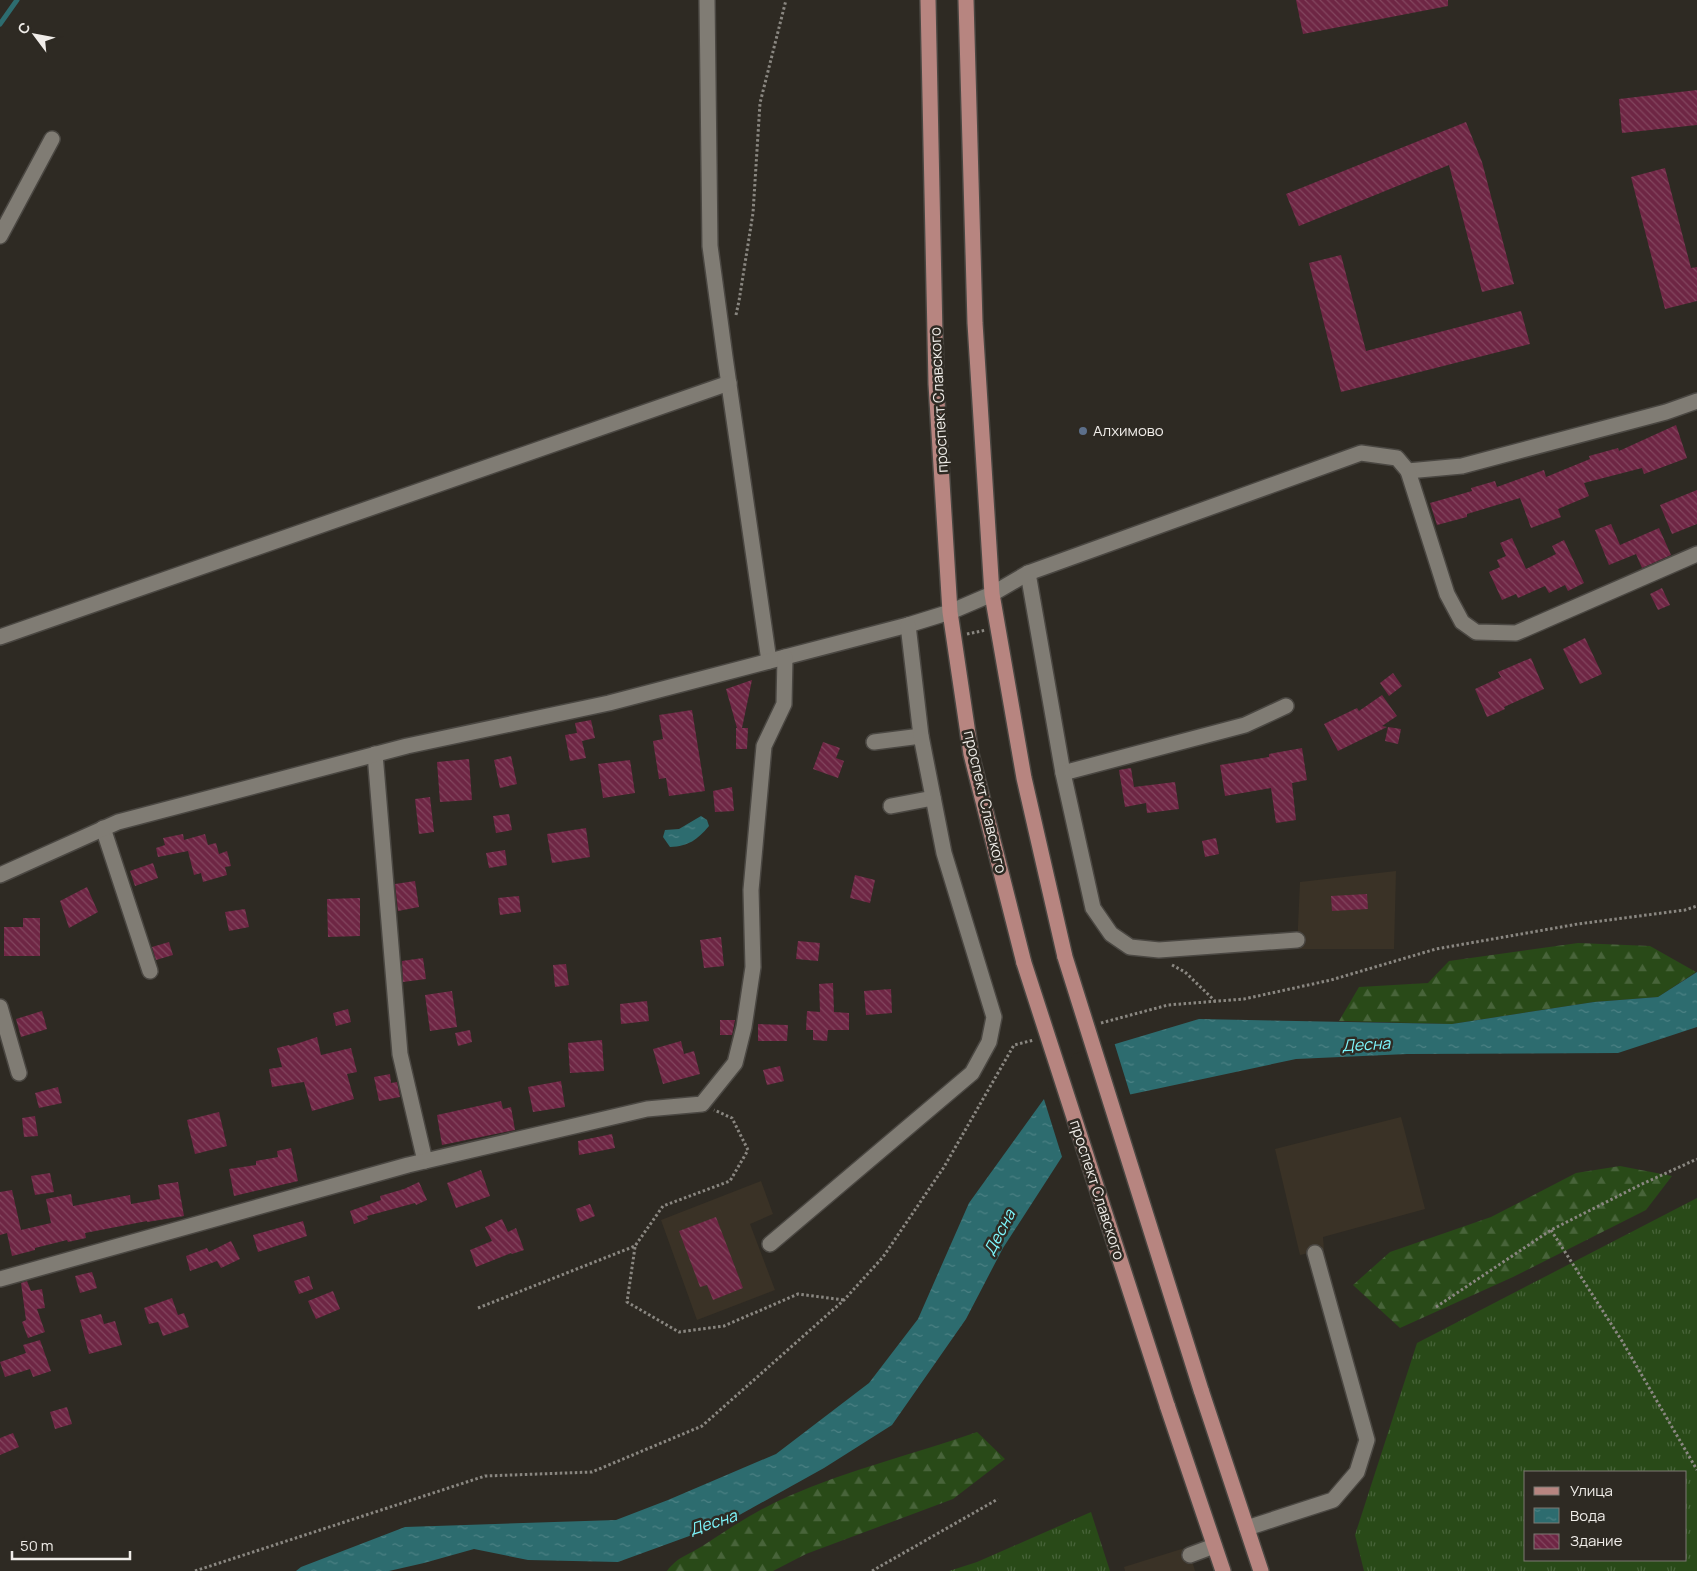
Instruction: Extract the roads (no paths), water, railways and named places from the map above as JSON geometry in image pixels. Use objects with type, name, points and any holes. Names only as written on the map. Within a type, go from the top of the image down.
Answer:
[{"type":"main road","name":"проспект Славского","points":[[928,0],[936,384],[950,612],[973,764],[1024,964],[1166,1405],[1223,1571]]},
{"type":"main road","points":[[966,0],[974,306],[992,594],[1024,778],[1065,957],[1200,1390],[1261,1571]]},
{"type":"street","points":[[707,0],[710,246],[769,661]]},
{"type":"street","points":[[0,236],[52,139]]},
{"type":"street","points":[[0,637],[728,383]]},
{"type":"street","points":[[1408,470],[1462,466],[1666,412],[1697,401]]},
{"type":"street","points":[[0,875],[118,822],[407,746],[609,703],[908,625],[950,612],[992,594],[1028,573],[1361,453],[1397,458],[1408,470],[1447,594],[1462,622],[1476,632],[1516,633],[1697,554]]},
{"type":"street","points":[[1028,573],[1063,772],[1093,908],[1110,934],[1130,947],[1159,950],[1297,940]]},
{"type":"street","points":[[770,1244],[972,1073],[989,1042],[994,1017],[944,853],[921,736],[908,625]]},
{"type":"street","points":[[0,1279],[425,1160],[647,1109],[702,1104],[735,1063],[744,1027],[753,967],[751,890],[764,746],[784,704],[785,657]]},
{"type":"street","points":[[1063,772],[1245,725],[1286,706]]},
{"type":"street","points":[[874,742],[921,736]]},
{"type":"street","points":[[376,754],[400,1054],[425,1160]]},
{"type":"street","points":[[891,806],[933,798]]},
{"type":"street","points":[[103,828],[150,970]]},
{"type":"street","points":[[0,1007],[19,1072]]},
{"type":"street","points":[[1247,1528],[1333,1500],[1357,1472],[1367,1440],[1314,1253]]},
{"type":"street","points":[[1190,1555],[1214,1546]]},
{"type":"water","points":[[701,816],[707,820],[709,826],[701,835],[688,844],[670,847],[663,837],[665,830],[679,829]]},
{"type":"water","name":"Десна","points":[[1697,972],[1697,1027],[1618,1053],[1407,1054],[1296,1059],[1123,1096],[1067,1149],[1003,1248],[966,1319],[892,1425],[824,1468],[725,1523],[618,1562],[528,1560],[474,1549],[389,1571],[296,1571],[301,1567],[405,1527],[616,1520],[776,1454],[869,1383],[918,1319],[969,1203],[1075,1056],[1199,1019],[1452,1024],[1594,1002],[1658,997]]},
{"type":"waterway","points":[[0,24],[17,0]]},
{"type":"place","name":"Алхимово","points":[[1083,431]]}]
